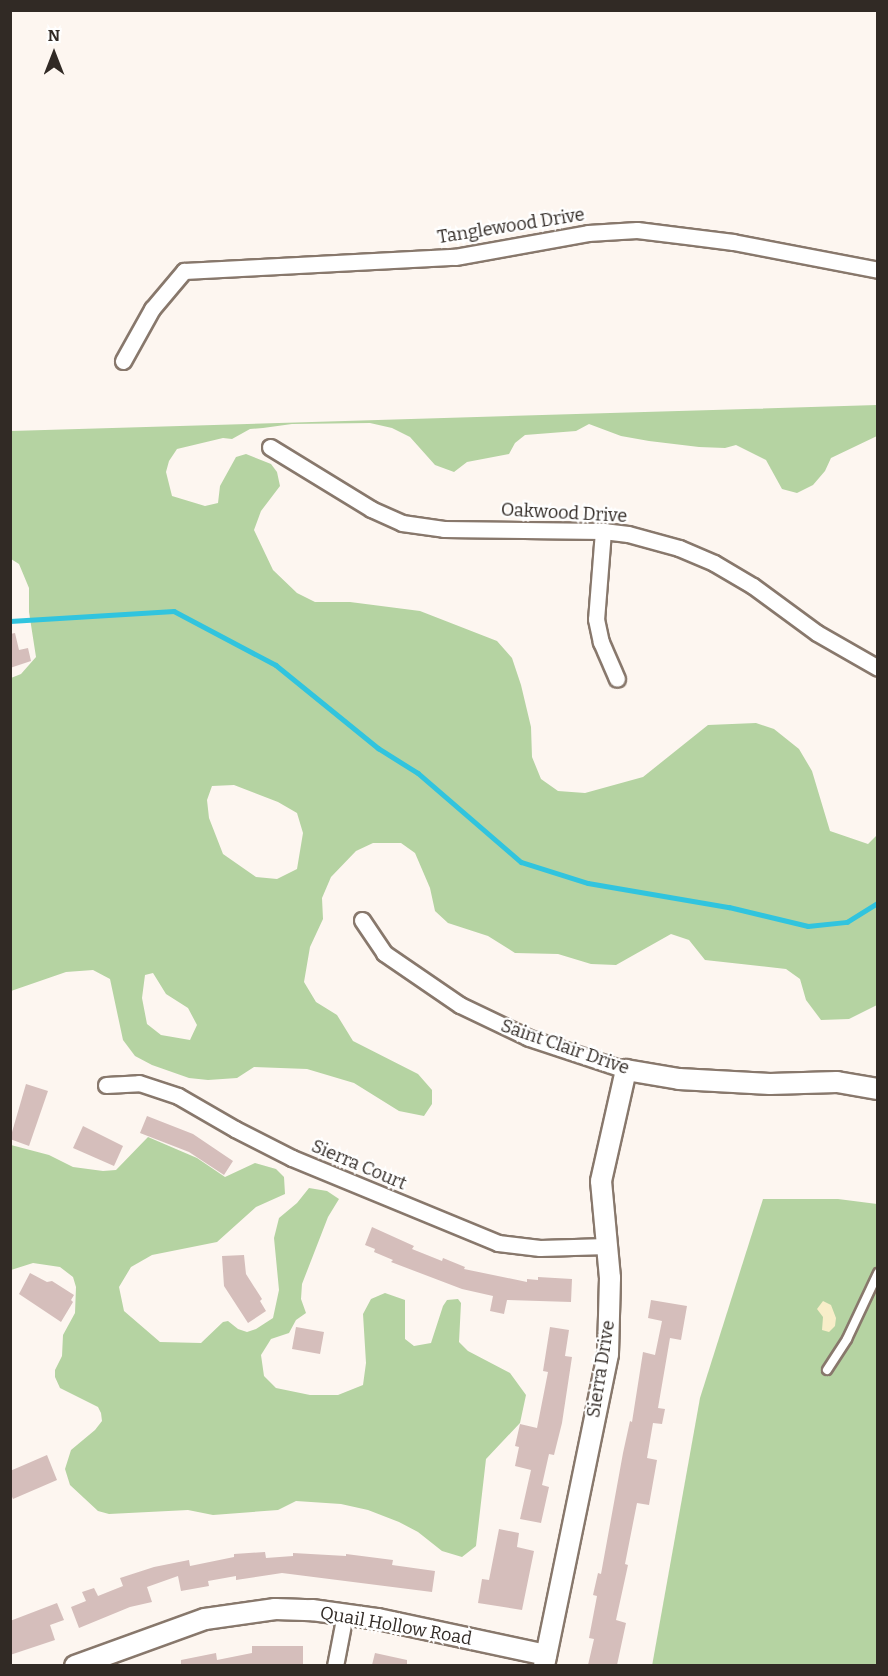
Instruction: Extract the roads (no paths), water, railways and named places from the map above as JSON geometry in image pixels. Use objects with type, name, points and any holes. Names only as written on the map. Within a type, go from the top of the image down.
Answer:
[{"type":"street","name":"Tanglewood Drive","points":[[123,361],[152,309],[184,270],[455,257],[588,233],[637,230],[733,242],[878,270]]},
{"type":"street","name":"Oakwood Drive","points":[[270,447],[370,509],[402,523],[444,529],[603,531],[660,542],[714,563],[768,596],[832,642],[878,668]]},
{"type":"street","points":[[603,531],[596,619],[601,642],[617,679]]},
{"type":"street","name":"Saint Clair Drive","points":[[362,920],[384,953],[460,1005],[529,1038],[626,1070],[679,1079],[770,1084],[837,1082],[878,1089]]},
{"type":"street","name":"Sierra Drive","points":[[545,1660],[608,1354],[611,1303],[601,1181],[626,1070]]},
{"type":"street","name":"Sierra Court","points":[[106,1085],[139,1083],[178,1096],[292,1158],[498,1243],[540,1248],[607,1246]]},
{"type":"street","name":"Quail Hollow Road","points":[[75,1665],[105,1660],[187,1624],[238,1612],[294,1609],[345,1614],[545,1660]]},
{"type":"street","points":[[335,1665],[345,1614]]},
{"type":"lane","points":[[827,1370],[847,1339],[878,1273]]},
{"type":"waterway","points":[[10,621],[174,611],[276,665],[378,748],[418,773],[521,862],[588,883],[729,907],[808,926],[847,922],[878,903]]}]
